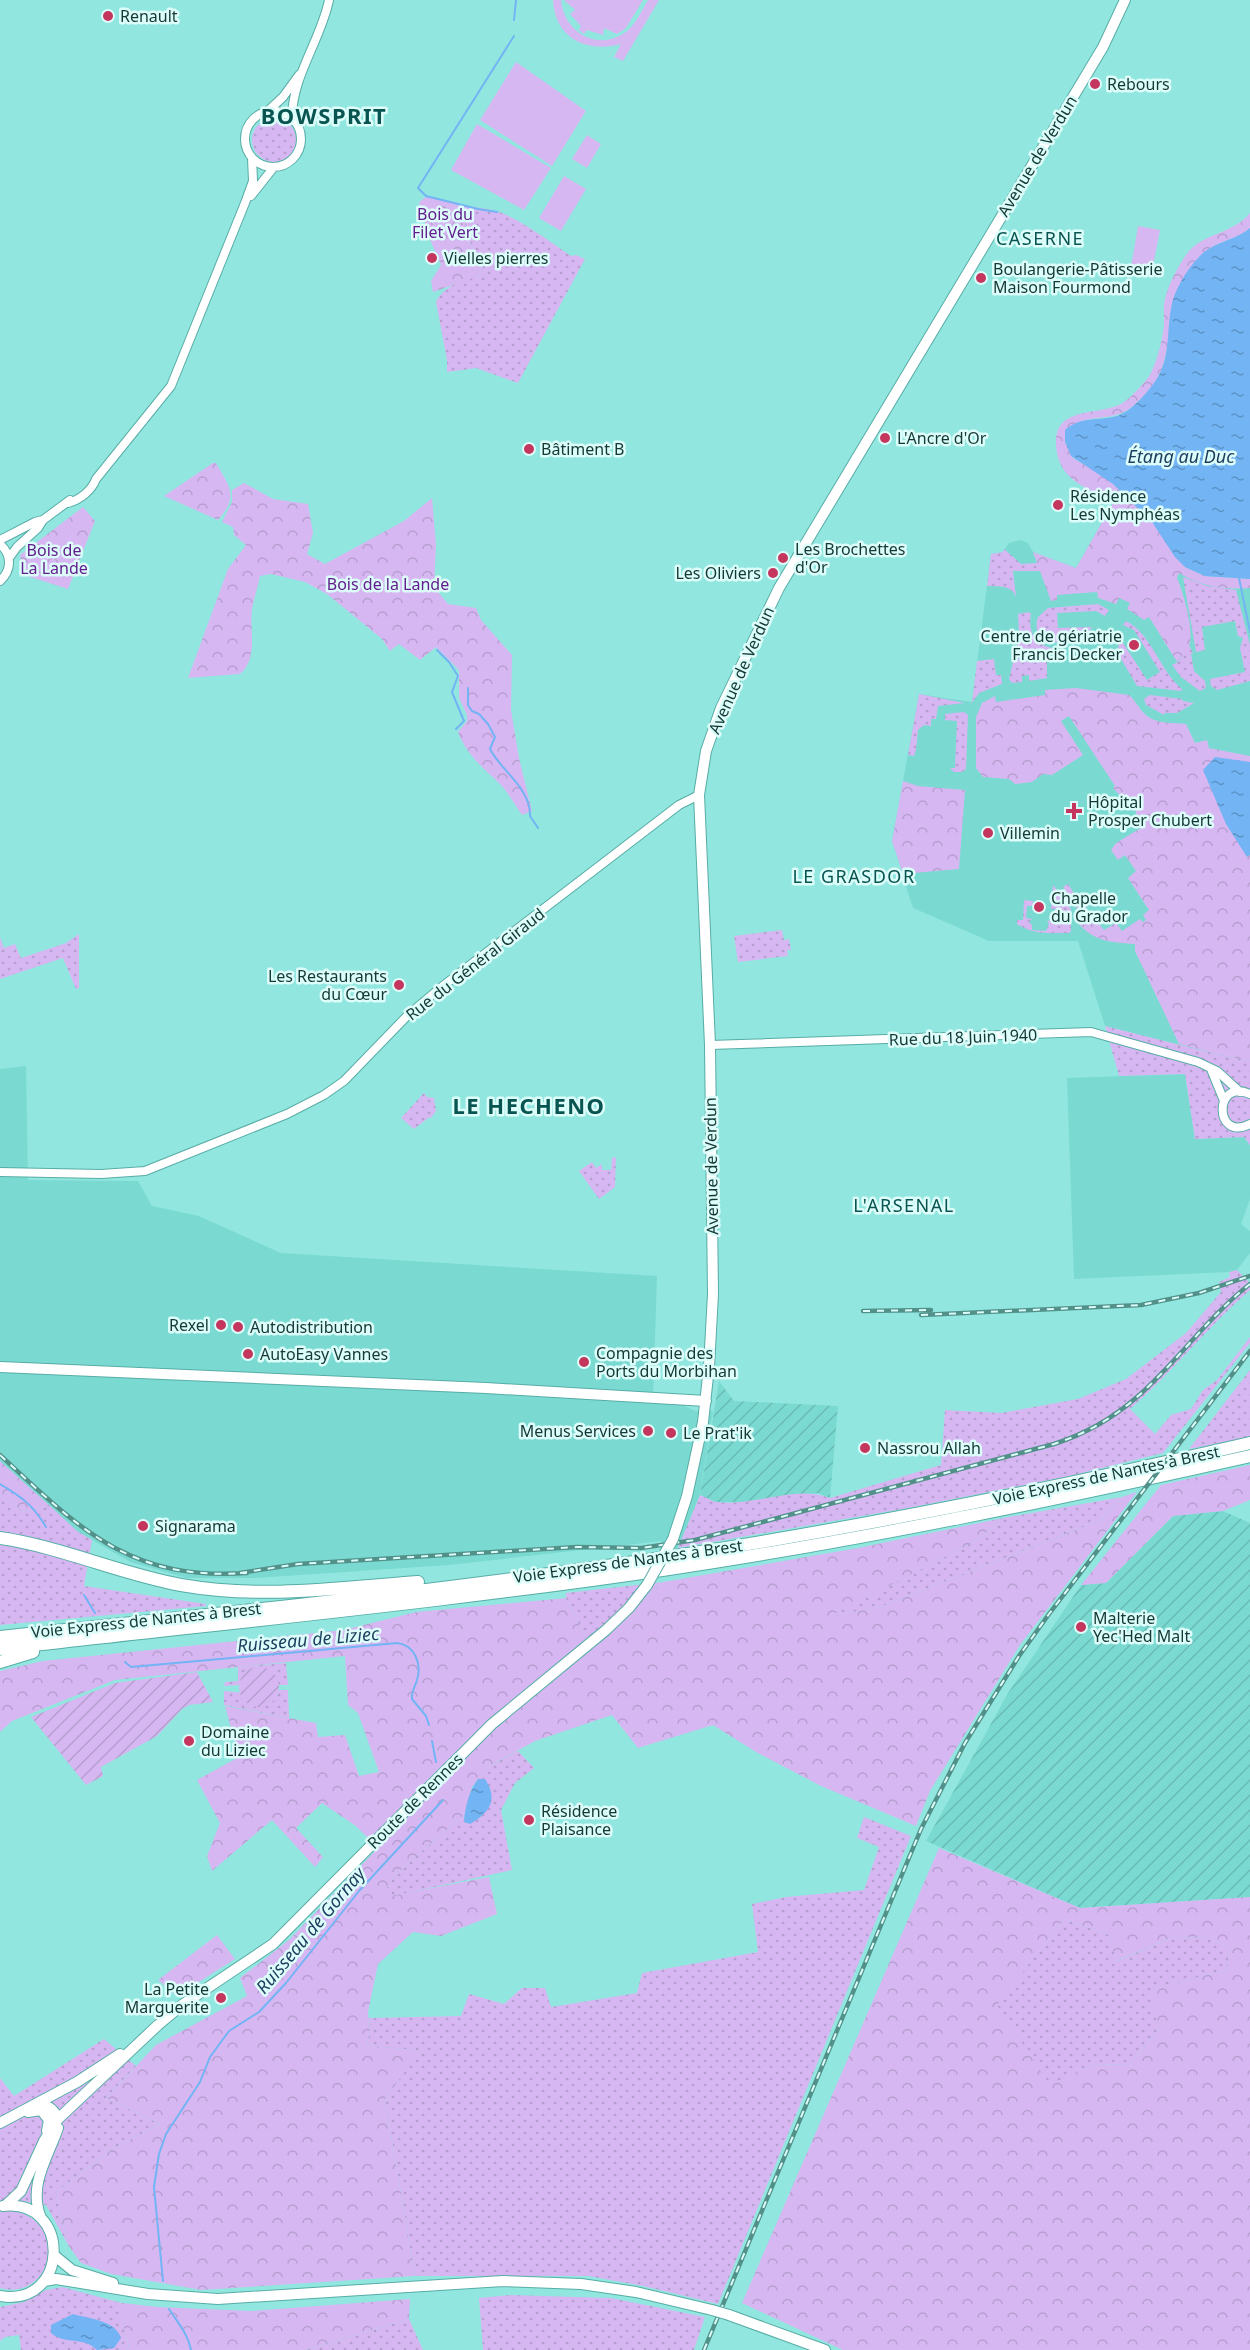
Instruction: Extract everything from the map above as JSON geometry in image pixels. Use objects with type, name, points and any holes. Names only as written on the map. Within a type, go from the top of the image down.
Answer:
[{"type":"highway","name":"Voie Express de Nantes à Brest","points":[[0,1637],[453,1586],[656,1558],[841,1528],[1055,1487],[1250,1443]]},
{"type":"highway","name":"Voie Express de Nantes à Brest","points":[[0,1649],[390,1606],[674,1568],[982,1514],[1250,1456]]},
{"type":"highway","points":[[0,1538],[177,1584],[208,1589],[306,1591],[438,1580],[453,1586]]},
{"type":"highway","points":[[0,1662],[24,1654],[60,1648],[71,1641]]},
{"type":"main road","name":"Avenue de Verdun","points":[[673,1539],[694,1467],[706,1401],[713,1294],[710,1045],[699,795],[706,751],[715,722],[775,596],[1102,47],[1125,0]]},
{"type":"main road","points":[[0,1367],[486,1388],[706,1401]]},
{"type":"main road","name":"Route de Rennes","points":[[3,2206],[21,2191],[44,2141],[58,2119],[140,2041],[189,2000],[273,1944],[492,1724],[606,1630],[647,1585],[673,1539]]},
{"type":"main road","points":[[0,2123],[22,2114],[78,2082],[140,2041]]},
{"type":"main road","name":"Route de Rennes","points":[[46,2158],[69,2119],[98,2082]]},
{"type":"main road","points":[[39,2104],[48,2106],[58,2119]]},
{"type":"main road","points":[[22,2114],[41,2110],[48,2116],[50,2124],[44,2141]]},
{"type":"main road","name":"Route de Rennes","points":[[55,2256],[52,2236],[36,2206],[36,2194],[37,2178],[57,2130],[58,2119]]},
{"type":"main road","points":[[3,2206],[25,2208],[41,2218]]},
{"type":"main road","points":[[2,2298],[21,2296],[34,2290],[44,2281],[55,2256],[72,2270],[148,2294]]},
{"type":"main road","points":[[44,2281],[63,2280],[181,2298],[242,2299],[514,2281],[581,2284],[636,2292],[712,2310],[825,2350]]},
{"type":"street","points":[[292,118],[302,73],[329,0]]},
{"type":"street","points":[[269,110],[278,111],[292,118],[300,131],[300,147],[290,161],[274,167],[262,165],[252,158],[245,146],[245,132],[253,118],[269,110],[284,97],[302,73]]},
{"type":"street","points":[[0,581],[8,570],[9,558],[0,542],[35,522],[43,520],[96,479],[171,386],[253,181],[252,158]]},
{"type":"street","points":[[245,203],[274,167]]},
{"type":"street","points":[[9,558],[17,546],[38,528],[43,520]]},
{"type":"street","name":"Rue du Général Giraud","points":[[0,1172],[114,1174],[145,1171],[287,1114],[324,1095],[353,1072],[407,1016],[439,988],[679,805],[699,795]]},
{"type":"street","name":"Rue du 18 Juin 1940","points":[[710,1045],[1091,1032],[1198,1062],[1217,1071],[1246,1092]]},
{"type":"street","points":[[1211,1069],[1224,1101]]},
{"type":"street","points":[[1246,1092],[1230,1094],[1224,1101],[1222,1110],[1227,1122],[1241,1128],[1250,1124]]},
{"type":"shaded area","name":"Hôpital Prosper Chubert","points":[[1113,503],[1232,589],[1250,588],[1250,1060],[1228,1057],[1105,1026],[1078,941],[989,941],[913,908],[906,887],[907,874],[903,874],[892,841],[919,694],[972,702],[991,554],[1003,552],[1009,543],[1020,540],[1028,543],[1033,552],[1076,568]]},
{"type":"shaded area","points":[[26,1066],[28,1180],[138,1181],[152,1206],[199,1216],[281,1253],[657,1276],[653,1402],[682,1405],[696,1411],[713,1411],[700,1495],[678,1548],[659,1550],[662,1541],[449,1565],[256,1578],[187,1578],[130,1562],[77,1531],[0,1461],[0,1069]]},
{"type":"shaded area","points":[[1185,1074],[1195,1139],[1244,1137],[1250,1145],[1250,1199],[1241,1224],[1250,1231],[1250,1253],[1237,1270],[1229,1272],[1074,1279],[1067,1078]]},
{"type":"shaded area","points":[[719,1381],[734,1401],[838,1406],[830,1498],[818,1493],[747,1502],[715,1502],[700,1495]]},
{"type":"shaded area","points":[[1223,1511],[1250,1523],[1250,1897],[1080,1908],[926,1841],[1008,1693],[1081,1585],[1106,1583],[1173,1516]]},
{"type":"green space","points":[[553,0],[561,0],[569,22],[576,30],[595,40],[605,40],[627,31],[636,21],[648,0],[659,0],[623,61],[614,57],[621,44],[596,46],[585,44],[566,33],[555,13]]},
{"type":"green space","points":[[564,0],[643,0],[626,28],[617,34],[604,28],[603,35],[587,30],[584,34],[579,30],[581,26],[570,14],[575,10]]},
{"type":"green space","points":[[516,62],[586,111],[552,166],[480,120]]},
{"type":"green space","points":[[274,118],[283,119],[290,124],[295,131],[295,149],[290,156],[283,161],[274,162],[265,161],[258,156],[253,149],[252,140],[253,131],[258,124],[265,119]]},
{"type":"green space","points":[[477,124],[551,168],[524,210],[451,170]]},
{"type":"green space","points":[[587,135],[601,144],[587,168],[572,159]]},
{"type":"green space","points":[[564,176],[586,189],[561,231],[539,218]]},
{"type":"green space","name":"Bois du Filet Vert","points":[[426,197],[459,203],[471,244],[483,267],[479,276],[433,292],[431,281],[441,265],[428,235],[419,202]]},
{"type":"green space","points":[[459,204],[504,214],[571,256],[576,255],[585,259],[518,383],[476,368],[447,372],[447,360],[436,302],[439,296],[449,288],[479,276],[483,267],[471,244]]},
{"type":"green space","points":[[1250,213],[1250,228],[1205,252],[1176,293],[1172,305],[1164,360],[1151,388],[1133,406],[1122,413],[1083,421],[1065,431],[1065,442],[1073,458],[1101,474],[1113,484],[1152,522],[1185,567],[1205,576],[1250,579],[1250,588],[1222,588],[1196,582],[1179,573],[1177,578],[1188,612],[1190,639],[1188,648],[1177,662],[1149,617],[1144,620],[1127,609],[1130,603],[1119,598],[1116,604],[1098,598],[1097,592],[1057,595],[1057,600],[1051,601],[1033,552],[1076,568],[1113,503],[1068,475],[1058,457],[1057,433],[1069,418],[1121,404],[1142,385],[1150,375],[1161,343],[1165,298],[1172,279],[1186,255],[1200,242],[1235,225]]},
{"type":"green space","points":[[1138,226],[1160,230],[1152,271],[1131,267]]},
{"type":"green space","points":[[216,463],[230,491],[229,504],[218,520],[164,496]]},
{"type":"green space","name":"Bois de la Lande","points":[[244,483],[273,499],[308,504],[313,533],[307,554],[325,564],[404,521],[432,498],[436,545],[434,587],[448,604],[476,608],[481,620],[512,655],[511,710],[519,758],[532,811],[522,815],[505,790],[476,760],[461,740],[458,732],[467,721],[467,715],[459,698],[459,670],[436,647],[420,660],[399,644],[390,651],[382,639],[327,594],[305,582],[271,574],[260,576],[252,609],[252,643],[246,667],[240,674],[188,678],[228,569],[246,545],[234,535],[233,527],[222,522],[232,502],[232,490]]},
{"type":"green space","name":"Bois de La Lande","points":[[83,507],[95,521],[68,589],[24,575],[20,555]]},
{"type":"green space","points":[[1004,549],[1021,564],[1038,563],[1041,571],[1013,571],[1016,597],[1008,588],[987,586],[991,554],[1003,552]]},
{"type":"green space","points":[[1183,577],[1207,586],[1236,590],[1250,645],[1250,681],[1217,690],[1211,686],[1210,679],[1245,672],[1240,648],[1243,638],[1238,636],[1235,621],[1202,627],[1205,650],[1196,652]]},
{"type":"green space","points":[[1098,604],[1109,610],[1105,616],[1096,611],[1057,613],[1058,628],[1092,627],[1077,639],[1057,642],[1047,640],[1040,635],[1037,628],[1038,617],[1048,608]]},
{"type":"green space","points":[[1029,612],[1031,614],[1030,626],[1034,636],[1041,644],[1052,648],[1052,651],[1047,651],[1047,678],[1029,681],[1029,675],[1022,676],[1022,682],[1012,683],[1009,679],[1013,662],[1020,658],[1017,652],[1018,614]]},
{"type":"green space","points":[[1126,621],[1142,634],[1167,672],[1182,689],[1181,691],[1137,686],[1117,652],[1119,644],[1123,643],[1147,680],[1160,672],[1134,630],[1123,625]]},
{"type":"green space","points":[[1189,645],[1193,653],[1191,654],[1194,671],[1205,681],[1206,688],[1200,691],[1181,677],[1172,665],[1178,662]]},
{"type":"green space","points":[[994,659],[996,675],[1001,675],[1002,684],[979,693],[972,703],[977,661]]},
{"type":"green space","points":[[1076,688],[1129,695],[1151,718],[1162,722],[1186,724],[1195,743],[1207,740],[1209,748],[1250,756],[1250,1060],[1228,1057],[1179,1044],[1135,951],[1135,944],[1103,940],[1090,934],[1077,922],[1078,910],[1063,887],[1068,884],[1075,895],[1079,893],[1086,908],[1104,930],[1116,923],[1122,931],[1140,919],[1143,922],[1146,920],[1143,915],[1149,910],[1128,878],[1136,871],[1125,855],[1118,860],[1111,850],[1116,843],[1141,828],[1136,813],[1133,806],[1113,788],[1115,786],[1069,716],[1061,721],[1083,755],[1052,775],[1043,774],[1032,782],[1015,784],[1009,779],[983,777],[976,768],[976,717],[982,703],[995,696],[996,702],[1045,695],[1045,690]]},
{"type":"green space","points":[[919,694],[965,703],[938,706],[936,719],[931,719],[931,726],[924,725],[918,730],[914,756],[908,755]]},
{"type":"green space","points":[[1150,695],[1194,703],[1177,713],[1165,713],[1164,715],[1146,705],[1144,699]]},
{"type":"green space","points":[[964,712],[968,715],[966,769],[962,772],[954,772],[950,768],[955,768],[957,721],[945,720],[945,714]]},
{"type":"green space","points":[[903,781],[918,786],[965,790],[959,869],[903,874],[892,841]]},
{"type":"green space","points":[[1053,885],[1071,909],[1071,931],[1069,933],[1042,933],[1029,930],[1017,924],[1017,920],[1023,920],[1024,900],[1033,901],[1033,906],[1027,906],[1026,918],[1032,919],[1029,922],[1032,930],[1046,931],[1049,924],[1047,921],[1053,920],[1055,909],[1051,909]]},
{"type":"green space","points":[[782,930],[784,940],[789,939],[791,950],[787,950],[788,956],[738,962],[734,936]]},
{"type":"green space","points":[[79,934],[79,988],[76,989],[63,958],[0,979],[0,937],[4,948],[15,944],[21,958],[66,943]]},
{"type":"green space","points":[[1105,1026],[1228,1057],[1250,1060],[1250,1145],[1244,1137],[1195,1139],[1185,1074],[1119,1076]]},
{"type":"green space","points":[[424,1093],[427,1097],[434,1098],[436,1111],[431,1118],[414,1129],[401,1118]]},
{"type":"green space","points":[[616,1157],[615,1187],[599,1199],[579,1171],[592,1162],[596,1168],[602,1164],[602,1170],[611,1170],[612,1158]]},
{"type":"green space","points":[[1237,1270],[1250,1283],[1250,1290],[1130,1409],[1155,1434],[1171,1415],[1191,1409],[1203,1390],[1217,1380],[1250,1337],[1250,1343],[1163,1453],[1070,1476],[908,1508],[678,1548],[700,1495],[716,1502],[732,1503],[804,1493],[830,1498],[941,1465],[945,1410],[1001,1413],[1078,1399],[1126,1379],[1186,1333],[1221,1292],[1219,1282],[1230,1277],[1229,1272]]},
{"type":"green space","points":[[1250,1370],[1250,1437],[1189,1449]]},
{"type":"green space","points":[[0,1461],[50,1506],[24,1512],[0,1495]]},
{"type":"green space","points":[[1250,1465],[1250,1500],[1223,1511],[1173,1516],[1106,1583],[1081,1585],[1161,1485]]},
{"type":"green space","points":[[1137,1492],[1020,1645],[930,1791],[916,1826],[821,1786],[756,1752],[713,1725],[638,1748],[612,1715],[535,1741],[488,1767],[472,1787],[465,1814],[396,1874],[380,1898],[489,1877],[497,1914],[441,1936],[413,1932],[378,1964],[368,2012],[370,2029],[367,2045],[420,2051],[385,2099],[415,2276],[201,2290],[111,2274],[81,2263],[68,2245],[56,2192],[114,2148],[160,2124],[106,2098],[156,2045],[247,1996],[240,1978],[289,1940],[378,1848],[356,1826],[322,1803],[296,1828],[323,1857],[315,1867],[272,1820],[212,1871],[207,1856],[220,1823],[197,1780],[239,1757],[225,1706],[316,1723],[318,1737],[345,1735],[359,1776],[379,1772],[358,1713],[348,1705],[345,1656],[115,1680],[12,1721],[0,1732],[0,1671],[43,1661],[344,1630],[416,1612],[566,1598],[591,1649],[663,1582],[858,1548],[1003,1518],[979,1539],[831,1616],[880,1607],[1101,1520],[1122,1497]]},
{"type":"green space","points":[[0,1495],[24,1512],[50,1506],[77,1531],[92,1540],[84,1586],[206,1604],[206,1606],[0,1625]]},
{"type":"green space","points":[[1122,1497],[1101,1520],[880,1607],[828,1617],[979,1539],[1003,1518]]},
{"type":"green space","points":[[663,1582],[591,1649],[566,1598],[566,1593]]},
{"type":"green space","points":[[286,1663],[288,1685],[279,1685],[248,1670],[239,1685],[224,1686],[225,1682],[238,1681],[238,1667]]},
{"type":"green space","points":[[259,1667],[273,1673],[279,1687],[273,1701],[259,1707],[245,1701],[239,1687],[245,1673]]},
{"type":"green space","points":[[197,1672],[213,1702],[189,1705],[182,1709],[157,1736],[101,1767],[103,1776],[86,1785],[31,1717],[115,1683]]},
{"type":"green space","points":[[279,1690],[288,1690],[289,1718],[224,1705],[224,1691],[277,1696]]},
{"type":"green space","points":[[518,1751],[534,1768],[515,1783],[501,1810],[512,1870],[379,1899],[396,1874],[465,1814],[464,1822],[485,1779],[478,1779],[488,1767]]},
{"type":"green space","points":[[864,1817],[911,1836],[718,2304],[643,2286],[588,2276],[415,2276],[385,2099],[419,2051],[367,2045],[370,2029],[369,2018],[461,2016],[469,1994],[504,2004],[522,1988],[545,1988],[551,2007],[637,1993],[642,1973],[758,1952],[752,1904],[786,1897],[864,1890],[879,1847],[857,1838]]},
{"type":"green space","points":[[939,1848],[1080,1908],[1250,1897],[1250,2350],[843,2350],[742,2303]],"holes":[[[1064,1919],[1109,1935],[1116,1961],[1173,1937],[1213,1938],[1230,1950],[1226,1970],[1150,1990],[1159,2029],[1129,2065],[1094,2064],[1050,2085],[997,2005]]]},
{"type":"green space","points":[[1064,1919],[1109,1935],[1117,1961],[1173,1937],[1213,1938],[1230,1950],[1226,1970],[1151,1990],[1159,2029],[1129,2065],[1094,2064],[1050,2086],[996,2005]]},
{"type":"green space","points":[[217,1935],[235,1959],[177,1996],[158,1980]]},
{"type":"green space","points":[[104,2039],[136,2066],[106,2098],[160,2124],[114,2148],[56,2192],[68,2245],[46,2205],[22,2201],[0,2202],[0,2078],[14,2096]]},
{"type":"green space","points":[[10,2210],[30,2217],[43,2229],[49,2244],[48,2259],[42,2273],[32,2283],[17,2289],[0,2288],[0,2212]]},
{"type":"green space","points":[[62,2287],[122,2303],[122,2321],[129,2346],[127,2350],[21,2350],[19,2335],[5,2337],[0,2341],[0,2307],[24,2302],[46,2290]]},
{"type":"green space","points":[[510,2295],[611,2298],[705,2317],[694,2350],[483,2350],[479,2298]]},
{"type":"green space","points":[[410,2299],[409,2319],[305,2350],[127,2350],[129,2346],[122,2321],[122,2303],[252,2311]]},
{"type":"green space","points":[[409,2319],[423,2350],[305,2350]]},
{"type":"water","name":"Étang au Duc","points":[[1250,228],[1250,579],[1205,576],[1185,567],[1175,557],[1152,522],[1113,484],[1071,456],[1065,442],[1065,430],[1083,421],[1122,414],[1132,408],[1144,395],[1163,367],[1172,304],[1186,273],[1204,252]]},
{"type":"water","points":[[1215,757],[1250,762],[1250,855],[1247,857],[1226,824],[1203,770]]},
{"type":"water","points":[[478,1779],[485,1779],[491,1793],[491,1800],[487,1810],[470,1824],[464,1822],[465,1811]]},
{"type":"water","points":[[73,2314],[108,2324],[118,2332],[121,2338],[114,2348],[97,2350],[86,2343],[62,2339],[51,2333],[51,2325]]},
{"type":"waterway","points":[[514,20],[516,0]]},
{"type":"waterway","points":[[497,212],[426,196],[418,188],[514,36]]},
{"type":"waterway","points":[[1239,578],[1250,632]]},
{"type":"waterway","points":[[437,650],[458,676],[452,692],[464,721],[456,729]]},
{"type":"waterway","points":[[468,688],[468,705],[488,724],[495,737],[490,749],[521,788],[529,806],[530,816],[538,828]]},
{"type":"waterway","name":"Ruisseau de Liziec","points":[[0,1484],[26,1502],[46,1527]]},
{"type":"waterway","name":"Ruisseau de Liziec","points":[[84,1595],[95,1613]]},
{"type":"waterway","name":"Ruisseau de Liziec","points":[[125,1662],[131,1667],[397,1643],[408,1647],[416,1656],[419,1668],[412,1699],[426,1716],[429,1725]]},
{"type":"waterway","name":"Ruisseau de Liziec","points":[[432,1741],[436,1762]]},
{"type":"waterway","name":"Ruisseau de Gornay","points":[[163,2281],[154,2187],[159,2154],[166,2134],[200,2082],[210,2057],[229,2031],[259,2012],[286,1983],[359,1891],[443,1800]]},
{"type":"waterway","name":"Ruisseau de Gornay","points":[[169,2309],[185,2334],[191,2350]]},
{"type":"railway","points":[[921,1315],[1141,1305],[1199,1293],[1250,1276]]},
{"type":"railway","points":[[240,1573],[298,1564],[577,1547],[641,1548],[695,1540],[1054,1444],[1098,1425],[1128,1405],[1166,1369],[1220,1311],[1250,1284]]},
{"type":"railway","points":[[863,1311],[931,1310]]},
{"type":"railway","points":[[704,2350],[921,1829],[965,1743],[1019,1656],[1049,1614],[1250,1351]]},
{"type":"railway","points":[[0,1455],[82,1527],[109,1545],[138,1559],[170,1568],[206,1573],[247,1573]]},
{"type":"place","name":"Renault","points":[[108,16]]},
{"type":"place","name":"Rebours","points":[[1095,84]]},
{"type":"place","name":"Vielles pierres","points":[[432,258]]},
{"type":"place","name":"Boulangerie-Pâtisserie Maison Fourmond","points":[[981,278]]},
{"type":"place","name":"L'Ancre d'Or","points":[[885,438]]},
{"type":"place","name":"Bâtiment B","points":[[529,449]]},
{"type":"place","name":"Résidence Les Nymphéas","points":[[1058,505]]},
{"type":"place","name":"Les Brochettes d'Or","points":[[783,558]]},
{"type":"place","name":"Les Oliviers","points":[[773,573]]},
{"type":"place","name":"Centre de gériatrie Francis Decker","points":[[1134,645]]},
{"type":"place","name":"Hôpital Prosper Chubert","points":[[1074,811]]},
{"type":"place","name":"Villemin","points":[[988,833]]},
{"type":"place","name":"Chapelle du Grador","points":[[1039,907]]},
{"type":"place","name":"Les Restaurants du Cœur","points":[[399,985]]},
{"type":"place","name":"Rexel","points":[[221,1325]]},
{"type":"place","name":"Autodistribution","points":[[238,1327]]},
{"type":"place","name":"AutoEasy Vannes","points":[[248,1354]]},
{"type":"place","name":"Compagnie des Ports du Morbihan","points":[[584,1362]]},
{"type":"place","name":"Menus Services","points":[[648,1431]]},
{"type":"place","name":"Le Prat'ik","points":[[671,1433]]},
{"type":"place","name":"Nassrou Allah","points":[[865,1448]]},
{"type":"place","name":"Signarama","points":[[143,1526]]},
{"type":"place","name":"Malterie Yec'Hed Malt","points":[[1081,1627]]},
{"type":"place","name":"Domaine du Liziec","points":[[189,1741]]},
{"type":"place","name":"Résidence Plaisance","points":[[529,1820]]},
{"type":"place","name":"La Petite Marguerite","points":[[221,1998]]},
{"type":"district","name":"BOWSPRIT","points":[[324,115]]},
{"type":"district","name":"CASERNE","points":[[1040,238]]},
{"type":"district","name":"LE GRASDOR","points":[[854,876]]},
{"type":"district","name":"LE HECHENO","points":[[529,1105]]},
{"type":"district","name":"L'ARSENAL","points":[[904,1205]]}]
